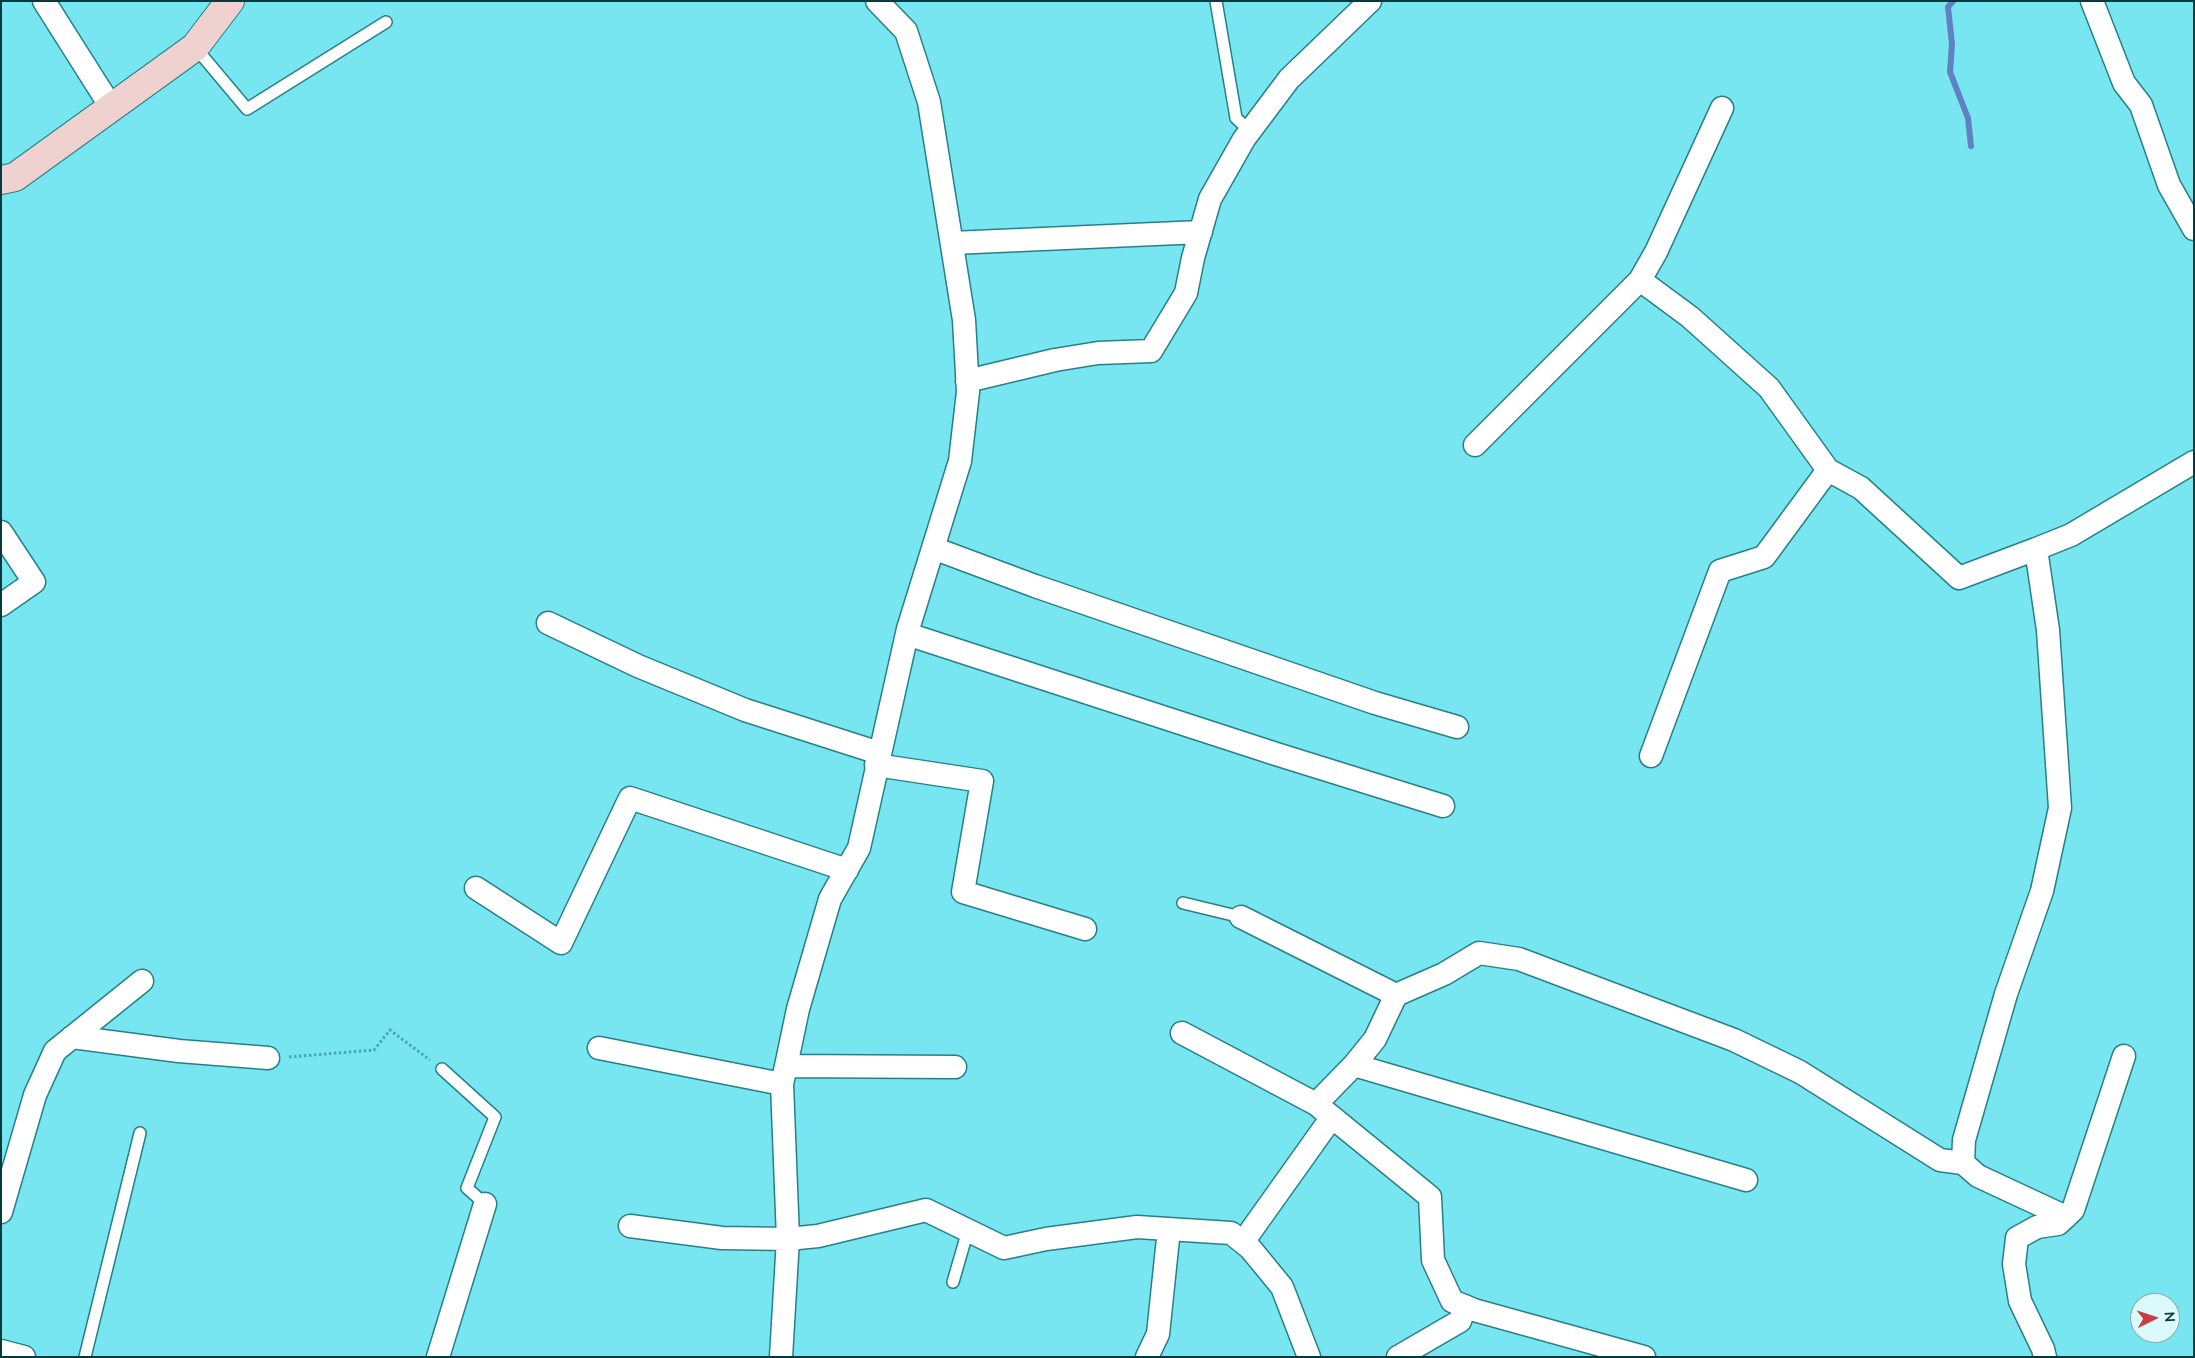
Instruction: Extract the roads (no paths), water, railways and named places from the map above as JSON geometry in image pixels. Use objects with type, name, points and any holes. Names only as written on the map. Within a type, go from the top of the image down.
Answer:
[{"type":"street","points":[[44,1],[111,108]]},
{"type":"street","points":[[1,180],[14,176],[195,47],[230,1]]},
{"type":"street","points":[[781,1357],[788,1239],[784,1075],[798,1009],[830,900],[859,848],[907,634],[960,461],[968,392],[964,320],[926,93],[906,31],[877,1]]},
{"type":"street","points":[[967,381],[1055,360],[1098,353],[1151,352],[1186,293],[1210,199],[1250,131],[1289,79],[1370,1]]},
{"type":"street","points":[[2092,1],[2124,82],[2141,106],[2169,185],[2194,228]]},
{"type":"street","points":[[1475,445],[1640,280],[1656,252],[1722,108]]},
{"type":"street","points":[[952,243],[1201,232]]},
{"type":"street","points":[[1640,280],[1690,317],[1769,388],[1828,470],[1860,488],[1959,578],[2072,535],[2194,462]]},
{"type":"street","points":[[1651,756],[1720,571],[1764,558],[1828,470]]},
{"type":"street","points":[[1,532],[34,582],[1,606]]},
{"type":"street","points":[[933,548],[1035,586],[1375,703],[1458,727]]},
{"type":"street","points":[[1963,1163],[1964,1140],[2006,994],[2042,891],[2060,808],[2048,630],[2036,549]]},
{"type":"street","points":[[548,622],[638,666],[745,710],[878,759],[982,781],[963,892],[1085,929]]},
{"type":"street","points":[[907,634],[1276,754],[1443,806]]},
{"type":"street","points":[[476,888],[562,943],[630,798],[846,870]]},
{"type":"street","points":[[1241,917],[1396,995]]},
{"type":"street","points":[[1243,1242],[1324,1110],[1354,1065],[1375,1040],[1396,995],[1444,974],[1479,953],[1519,959],[1734,1040],[1800,1072],[1940,1160],[1963,1163],[1978,1176],[2066,1217]]},
{"type":"street","points":[[1,1212],[35,1095],[54,1050],[142,981]]},
{"type":"street","points":[[1182,1033],[1324,1110],[1430,1197],[1433,1260],[1452,1301],[1644,1357]]},
{"type":"street","points":[[72,1037],[179,1051],[268,1058]]},
{"type":"street","points":[[599,1048],[784,1075],[955,1067]]},
{"type":"street","points":[[2046,1357],[2044,1349],[2020,1301],[2014,1264],[2017,1238],[2037,1227],[2058,1224],[2073,1210],[2124,1056]]},
{"type":"street","points":[[1354,1065],[1746,1180]]},
{"type":"street","points":[[438,1357],[485,1204]]},
{"type":"street","points":[[630,1226],[722,1238],[788,1239],[818,1236],[926,1210],[1004,1248],[1046,1239],[1137,1227],[1231,1233],[1250,1248],[1282,1287],[1308,1357]]},
{"type":"street","points":[[1147,1357],[1158,1334],[1169,1229]]},
{"type":"street","points":[[1398,1357],[1460,1320],[1465,1306]]},
{"type":"lane","points":[[1216,1],[1236,118],[1250,131]]},
{"type":"lane","points":[[195,47],[247,109],[386,22]]},
{"type":"lane","points":[[1183,903],[1241,917]]},
{"type":"lane","points":[[442,1069],[495,1117],[467,1188],[485,1204]]},
{"type":"lane","points":[[86,1357],[140,1134]]},
{"type":"lane","points":[[954,1282],[968,1230]]},
{"type":"waterway","points":[[1953,1],[1948,7],[1952,44],[1950,72],[1968,118],[1971,146]]}]
